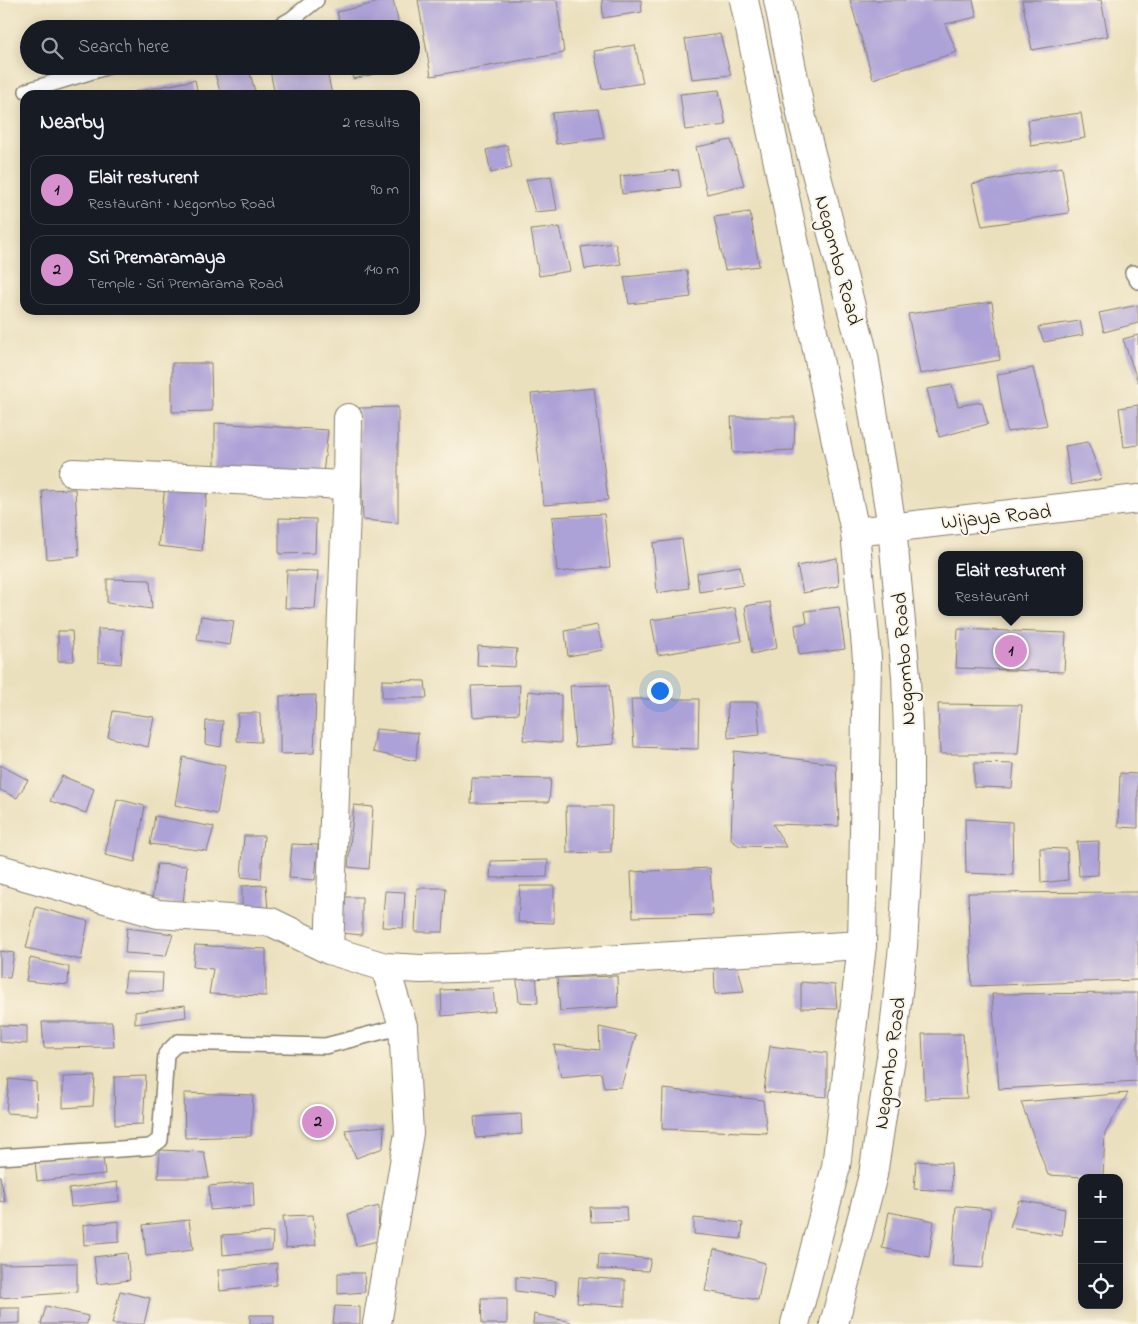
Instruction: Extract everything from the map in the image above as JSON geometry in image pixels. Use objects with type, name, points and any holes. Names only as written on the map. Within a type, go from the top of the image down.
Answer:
[{"type":"main road","name":"Negombo Road","points":[[744,0],[855,532],[867,658],[862,945],[836,1167],[795,1324]]},
{"type":"main road","name":"Negombo Road","points":[[778,0],[803,123],[864,356],[892,527],[906,676],[909,758],[909,842],[903,946],[891,1057],[873,1175],[834,1324]]},
{"type":"main road","points":[[328,950],[347,485],[348,418]]},
{"type":"main road","points":[[72,473],[347,485]]},
{"type":"main road","name":"Wijaya Road","points":[[855,532],[1138,500]]},
{"type":"main road","points":[[0,869],[158,914],[271,922],[328,950],[386,967],[421,969],[487,967],[862,945]]},
{"type":"main road","points":[[377,1324],[408,1133],[403,1026],[386,967]]},
{"type":"lane","points":[[290,20],[316,0]]},
{"type":"lane","points":[[29,90],[79,75]]},
{"type":"lane","points":[[0,1157],[150,1147],[160,1140],[166,1054],[178,1042],[325,1046],[403,1026]]},
{"type":"building","points":[[393,0],[398,20],[339,20],[337,12]]},
{"type":"building","points":[[418,0],[557,0],[564,53],[431,76]]},
{"type":"building","points":[[602,0],[641,0],[642,12],[603,18]]},
{"type":"building","points":[[850,0],[973,0],[977,17],[945,24],[957,52],[873,79]]},
{"type":"building","points":[[1022,0],[1101,0],[1108,36],[1032,50]]},
{"type":"building","points":[[720,34],[731,75],[692,79],[685,39]]},
{"type":"building","points":[[635,45],[643,83],[602,89],[594,51]]},
{"type":"building","points":[[215,75],[250,75],[255,90],[220,90]]},
{"type":"building","points":[[271,75],[328,75],[331,90],[274,90]]},
{"type":"building","points":[[352,75],[370,75],[353,79]]},
{"type":"building","points":[[195,80],[197,90],[145,90]]},
{"type":"building","points":[[719,90],[726,125],[685,130],[680,94]]},
{"type":"building","points":[[598,109],[604,138],[556,144],[552,113]]},
{"type":"building","points":[[1081,113],[1085,138],[1031,146],[1028,120]]},
{"type":"building","points":[[731,140],[744,185],[707,194],[696,147]]},
{"type":"building","points":[[507,145],[512,168],[491,173],[486,150]]},
{"type":"building","points":[[1062,167],[1069,213],[982,226],[972,184]]},
{"type":"building","points":[[678,170],[681,187],[622,194],[620,176]]},
{"type":"building","points":[[551,176],[557,210],[535,212],[526,180]]},
{"type":"building","points":[[750,212],[759,266],[725,270],[714,217]]},
{"type":"building","points":[[560,227],[570,271],[539,276],[531,230]]},
{"type":"building","points":[[615,243],[621,264],[585,269],[581,247]]},
{"type":"building","points":[[687,271],[691,297],[629,304],[624,277]]},
{"type":"building","points":[[992,302],[1000,360],[920,374],[908,314]]},
{"type":"building","points":[[1138,305],[1138,323],[1104,332],[1099,313]]},
{"type":"building","points":[[1080,321],[1083,335],[1044,342],[1038,327]]},
{"type":"building","points":[[1138,335],[1138,382],[1123,339]]},
{"type":"building","points":[[172,363],[211,363],[212,411],[172,412]]},
{"type":"building","points":[[1033,368],[1047,425],[1007,432],[997,374]]},
{"type":"building","points":[[952,385],[958,406],[982,402],[988,424],[939,437],[927,389]]},
{"type":"building","points":[[594,388],[608,500],[544,505],[531,394]]},
{"type":"building","points":[[1138,405],[1138,445],[1124,447],[1119,408]]},
{"type":"building","points":[[398,407],[398,523],[363,520],[359,408]]},
{"type":"building","points":[[731,417],[795,417],[794,450],[733,453]]},
{"type":"building","points":[[215,423],[328,430],[323,474],[215,468]]},
{"type":"building","points":[[1088,442],[1102,479],[1071,485],[1065,446]]},
{"type":"building","points":[[165,486],[207,490],[202,551],[158,546]]},
{"type":"building","points":[[75,489],[79,556],[47,559],[42,490]]},
{"type":"building","points":[[604,514],[610,567],[557,572],[552,517]]},
{"type":"building","points":[[279,518],[316,519],[315,553],[279,554]]},
{"type":"building","points":[[682,539],[689,588],[657,593],[653,543]]},
{"type":"building","points":[[837,558],[839,586],[803,593],[797,566]]},
{"type":"building","points":[[740,566],[743,585],[699,592],[697,573]]},
{"type":"building","points":[[287,570],[318,571],[315,609],[285,608]]},
{"type":"building","points":[[107,579],[150,580],[152,609],[107,603]]},
{"type":"building","points":[[770,602],[777,648],[752,654],[745,606]]},
{"type":"building","points":[[839,607],[845,649],[799,655],[795,625],[807,623],[805,611]]},
{"type":"building","points":[[735,608],[742,641],[658,655],[651,620]]},
{"type":"building","points":[[201,616],[234,621],[230,645],[197,640]]},
{"type":"building","points":[[597,625],[603,650],[568,656],[565,631]]},
{"type":"building","points":[[98,629],[123,630],[121,664],[98,662]]},
{"type":"building","points":[[958,629],[1066,633],[1064,672],[956,668]]},
{"type":"building","points":[[58,631],[72,631],[74,661],[58,661]]},
{"type":"building","points":[[478,646],[517,649],[515,667],[477,665]]},
{"type":"building","points":[[382,680],[425,681],[427,698],[382,698]]},
{"type":"building","points":[[520,685],[518,714],[473,717],[471,686]]},
{"type":"building","points":[[609,685],[614,744],[575,747],[570,686]]},
{"type":"building","points":[[528,691],[561,695],[561,743],[523,740]]},
{"type":"building","points":[[316,695],[314,753],[280,754],[280,696]]},
{"type":"building","points":[[631,699],[699,699],[698,749],[634,747]]},
{"type":"building","points":[[727,702],[757,702],[760,735],[728,738]]},
{"type":"building","points":[[938,704],[1022,705],[1018,754],[940,754]]},
{"type":"building","points":[[113,711],[154,717],[148,747],[108,737]]},
{"type":"building","points":[[238,713],[260,713],[261,742],[237,741]]},
{"type":"building","points":[[206,721],[223,721],[221,747],[205,744]]},
{"type":"building","points":[[376,729],[418,733],[416,761],[373,752]]},
{"type":"building","points":[[734,751],[836,764],[839,826],[773,824],[786,847],[740,846],[731,840]]},
{"type":"building","points":[[183,757],[225,766],[217,814],[175,805]]},
{"type":"building","points":[[974,763],[1014,764],[1012,788],[974,787]]},
{"type":"building","points":[[0,765],[28,780],[17,798],[0,790]]},
{"type":"building","points":[[1120,773],[1138,774],[1138,828],[1118,827]]},
{"type":"building","points":[[62,776],[94,789],[86,813],[50,801]]},
{"type":"building","points":[[472,778],[551,779],[549,802],[471,803]]},
{"type":"building","points":[[117,799],[145,806],[135,862],[105,855]]},
{"type":"building","points":[[354,805],[373,807],[369,869],[348,867]]},
{"type":"building","points":[[566,806],[612,806],[611,852],[567,853]]},
{"type":"building","points":[[155,816],[214,827],[207,851],[150,844]]},
{"type":"building","points":[[965,819],[1012,822],[1013,875],[966,873]]},
{"type":"building","points":[[244,836],[264,836],[261,879],[241,877]]},
{"type":"building","points":[[1099,841],[1098,875],[1079,876],[1077,842]]},
{"type":"building","points":[[292,844],[318,845],[315,880],[289,878]]},
{"type":"building","points":[[1040,848],[1067,849],[1068,880],[1041,883]]},
{"type":"building","points":[[548,860],[547,877],[490,878],[491,861]]},
{"type":"building","points":[[157,864],[187,866],[183,904],[152,900]]},
{"type":"building","points":[[710,868],[713,915],[633,917],[631,872]]},
{"type":"building","points":[[266,885],[268,911],[242,911],[242,886]]},
{"type":"building","points":[[520,886],[554,886],[554,923],[518,922]]},
{"type":"building","points":[[417,888],[446,888],[443,932],[415,932]]},
{"type":"building","points":[[385,891],[405,892],[403,928],[382,927]]},
{"type":"building","points":[[1138,892],[1138,980],[972,986],[968,893]]},
{"type":"building","points":[[343,897],[362,897],[362,935],[342,933]]},
{"type":"building","points":[[36,907],[88,921],[81,960],[26,948]]},
{"type":"building","points":[[127,928],[173,934],[166,956],[125,953]]},
{"type":"building","points":[[195,945],[266,949],[266,996],[209,994],[213,969],[193,967]]},
{"type":"building","points":[[0,951],[14,953],[10,978],[0,977]]},
{"type":"building","points":[[30,958],[69,967],[68,985],[26,981]]},
{"type":"building","points":[[714,962],[737,963],[744,992],[715,994]]},
{"type":"building","points":[[516,971],[536,971],[538,1003],[519,1002]]},
{"type":"building","points":[[126,972],[163,973],[162,992],[124,991]]},
{"type":"building","points":[[617,976],[618,1007],[560,1011],[557,978]]},
{"type":"building","points":[[801,982],[835,985],[837,1009],[801,1008]]},
{"type":"building","points":[[493,988],[495,1011],[442,1016],[441,990]]},
{"type":"building","points":[[1138,993],[1138,1081],[999,1089],[992,994]]},
{"type":"building","points":[[185,1005],[186,1017],[135,1024],[135,1012]]},
{"type":"building","points":[[42,1022],[112,1022],[114,1047],[44,1048]]},
{"type":"building","points":[[0,1025],[27,1026],[27,1044],[0,1042]]},
{"type":"building","points":[[599,1027],[636,1035],[621,1087],[604,1088],[601,1073],[561,1077],[554,1045],[600,1050]]},
{"type":"building","points":[[922,1034],[963,1034],[967,1098],[925,1099]]},
{"type":"building","points":[[770,1046],[827,1053],[827,1097],[764,1092]]},
{"type":"building","points":[[95,1076],[93,1106],[63,1108],[63,1077]]},
{"type":"building","points":[[146,1076],[143,1124],[115,1125],[114,1077]]},
{"type":"building","points":[[9,1079],[36,1082],[37,1115],[6,1113]]},
{"type":"building","points":[[663,1089],[763,1100],[767,1133],[662,1129]]},
{"type":"building","points":[[184,1093],[253,1095],[251,1136],[185,1138]]},
{"type":"building","points":[[1128,1093],[1105,1133],[1103,1174],[1078,1174],[1078,1177],[1048,1175],[1021,1102]]},
{"type":"building","points":[[521,1114],[522,1134],[476,1138],[474,1117]]},
{"type":"building","points":[[384,1126],[383,1148],[356,1158],[345,1130]]},
{"type":"building","points":[[160,1150],[204,1152],[209,1178],[158,1178]]},
{"type":"building","points":[[103,1157],[105,1174],[37,1181],[35,1161]]},
{"type":"building","points":[[916,1161],[951,1163],[952,1191],[914,1189]]},
{"type":"building","points":[[0,1175],[5,1201],[0,1202]]},
{"type":"building","points":[[117,1182],[119,1201],[71,1207],[69,1189]]},
{"type":"building","points":[[253,1182],[254,1206],[210,1210],[209,1186]]},
{"type":"building","points":[[1019,1200],[1065,1209],[1062,1236],[1010,1227]]},
{"type":"building","points":[[379,1206],[378,1241],[356,1246],[348,1214]]},
{"type":"building","points":[[956,1206],[991,1209],[983,1268],[952,1266]]},
{"type":"building","points":[[590,1207],[626,1207],[627,1221],[591,1222]]},
{"type":"building","points":[[889,1212],[934,1221],[929,1257],[882,1248]]},
{"type":"building","points":[[313,1215],[316,1245],[286,1248],[283,1216]]},
{"type":"building","points":[[694,1218],[743,1223],[741,1239],[694,1234]]},
{"type":"building","points":[[189,1220],[193,1250],[146,1256],[143,1225]]},
{"type":"building","points":[[119,1221],[119,1242],[84,1245],[83,1225]]},
{"type":"building","points":[[273,1232],[272,1250],[223,1255],[222,1235]]},
{"type":"building","points":[[714,1249],[765,1263],[758,1300],[705,1291]]},
{"type":"building","points":[[127,1253],[130,1280],[97,1284],[94,1257]]},
{"type":"building","points":[[599,1254],[651,1259],[648,1271],[598,1269]]},
{"type":"building","points":[[77,1263],[77,1292],[0,1298],[0,1264]]},
{"type":"building","points":[[277,1263],[276,1285],[220,1291],[218,1270]]},
{"type":"building","points":[[338,1273],[364,1273],[365,1292],[338,1294]]},
{"type":"building","points":[[516,1277],[556,1281],[555,1296],[516,1291]]},
{"type":"building","points":[[579,1277],[625,1280],[625,1306],[577,1303]]},
{"type":"building","points":[[120,1291],[150,1298],[144,1324],[112,1324]]},
{"type":"building","points":[[481,1298],[507,1298],[507,1324],[482,1324]]},
{"type":"building","points":[[46,1306],[88,1316],[87,1324],[41,1324]]},
{"type":"building","points":[[335,1306],[360,1307],[360,1324],[333,1324]]},
{"type":"building","points":[[0,1308],[20,1308],[20,1323],[0,1324]]},
{"type":"building","points":[[534,1314],[571,1322],[571,1324],[533,1324]]},
{"type":"building","points":[[250,1315],[274,1315],[274,1324],[250,1324]]},
{"type":"place","name":"Elait resturent","points":[[1011,651]]},
{"type":"place","name":"Sri Premaramaya","points":[[318,1122]]}]
